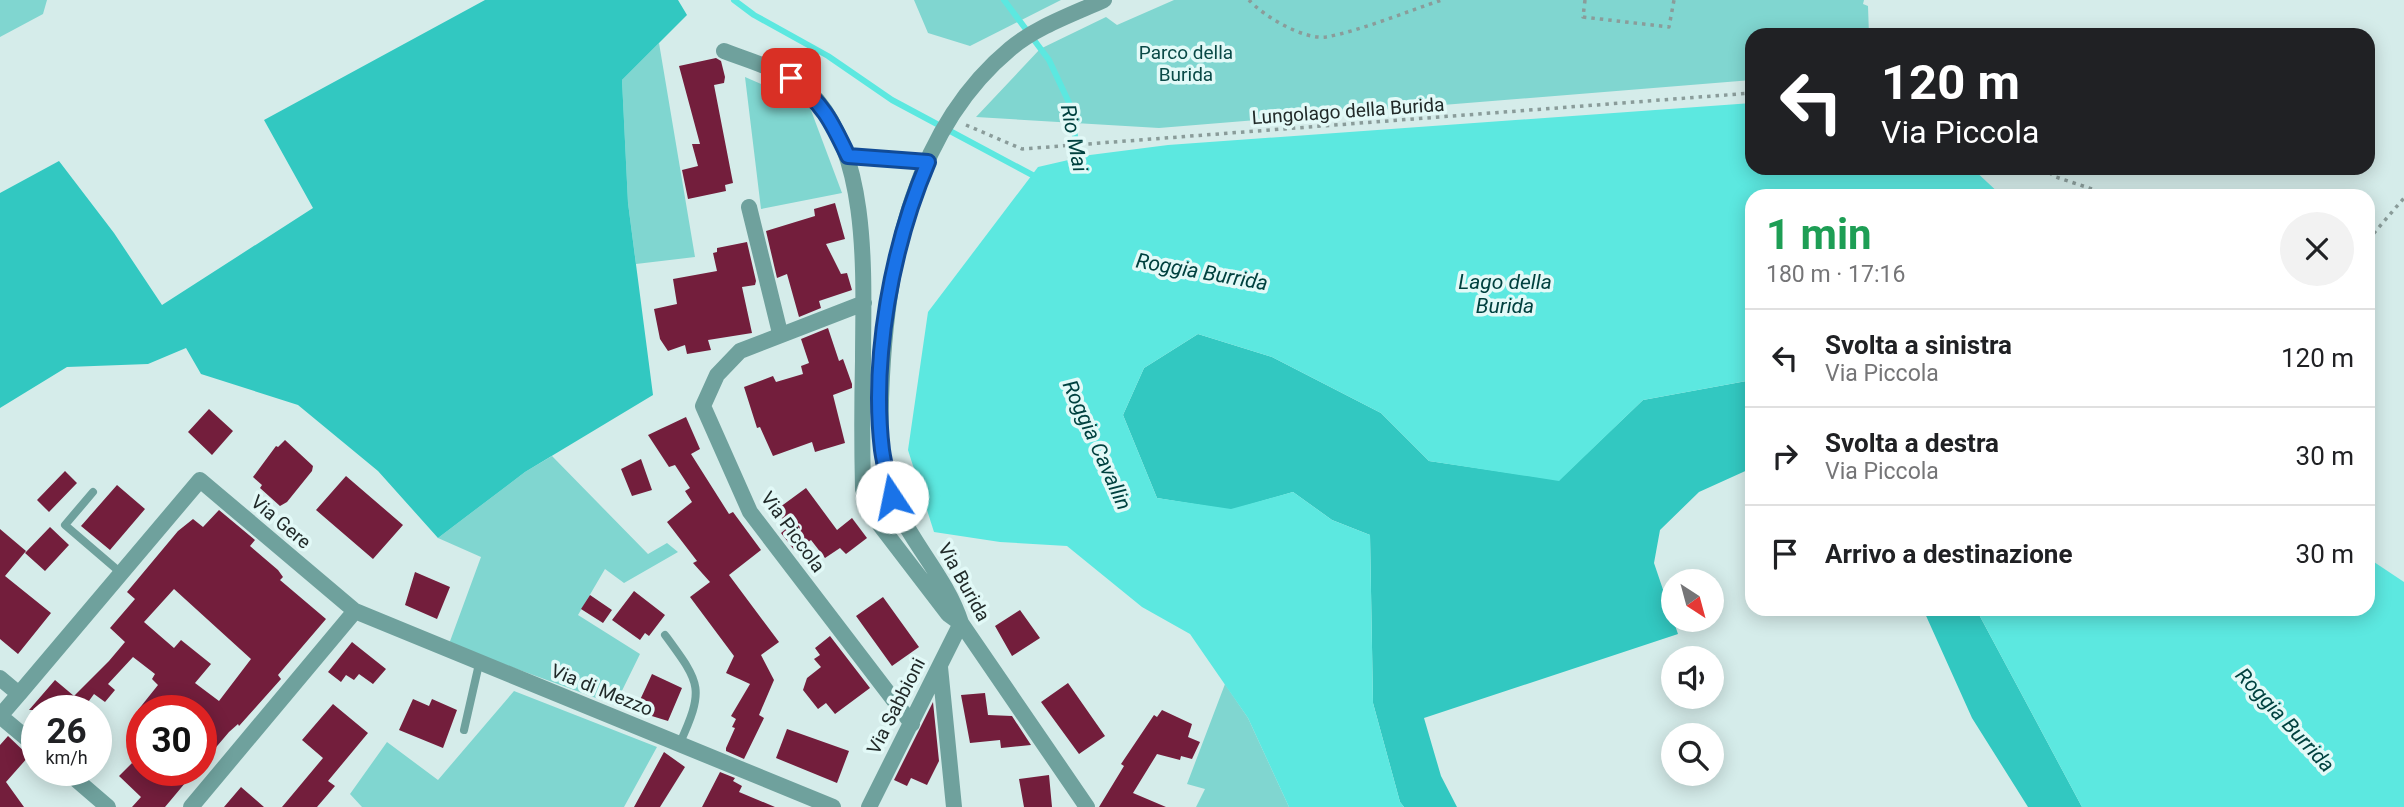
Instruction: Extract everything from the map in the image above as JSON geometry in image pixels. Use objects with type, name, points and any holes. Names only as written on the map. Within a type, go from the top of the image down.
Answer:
[{"type":"street","name":"Via Burida","points":[[1087,807],[961,623],[953,603],[892,497],[882,450],[880,404],[884,336],[894,262],[910,204],[953,115],[963,98],[1011,48],[1104,0]]},
{"type":"street","points":[[724,51],[791,78],[816,98],[832,122],[848,156],[863,255],[863,489],[876,520],[948,614],[961,623]]},
{"type":"street","points":[[848,156],[928,162]]},
{"type":"street","points":[[749,207],[780,333]]},
{"type":"street","name":"Via Piccola","points":[[864,303],[780,333],[740,351],[717,375],[703,405],[750,512],[912,724]]},
{"type":"street","name":"Via Gere","points":[[21,734],[0,716],[200,481],[355,611]]},
{"type":"street","points":[[191,807],[355,611]]},
{"type":"street","name":"Via di Mezzo","points":[[355,611],[833,807]]},
{"type":"street","name":"Via Sabbioni","points":[[869,807],[961,623]]},
{"type":"street","points":[[940,666],[954,807]]},
{"type":"street","points":[[0,678],[19,694]]},
{"type":"street","points":[[84,786],[108,807]]},
{"type":"lane","points":[[93,492],[65,525],[121,573]]},
{"type":"lane","points":[[665,635],[691,670],[698,692],[694,712],[679,744]]},
{"type":"lane","points":[[464,730],[480,664]]},
{"type":"path","points":[[1249,0],[1260,12],[1298,32],[1324,37],[1441,0]]},
{"type":"path","points":[[1585,0],[1583,17],[1669,27],[1674,0]]},
{"type":"path","name":"Lungolago della Burida","points":[[953,115],[1022,149],[1745,94]]},
{"type":"path","points":[[2053,175],[2092,189]]},
{"type":"path","points":[[2375,232],[2404,198]]},
{"type":"green space","points":[[0,0],[47,0],[43,14],[0,37]]},
{"type":"green space","points":[[914,0],[1061,0],[970,46],[928,33]]},
{"type":"green space","name":"Parco della Burida","points":[[1174,0],[1864,0],[1863,4],[1868,6],[1869,28],[1745,28],[1745,81],[1159,128],[976,117],[1040,49],[1106,17],[1117,25]]},
{"type":"green space","points":[[659,43],[695,257],[636,264],[628,203],[622,80]]},
{"type":"green space","points":[[745,77],[809,105],[842,193],[761,209]]},
{"type":"green space","points":[[552,456],[648,554],[667,543],[678,552],[624,583],[605,569],[578,615],[640,654],[615,705],[449,644],[481,557],[438,538],[525,472]]},
{"type":"green space","points":[[1225,684],[1248,718],[1289,807],[1196,807],[1205,789],[1187,784]]},
{"type":"green space","points":[[514,691],[657,747],[624,807],[362,807],[350,794],[387,742],[438,780]]},
{"type":"shaded area","points":[[485,0],[678,0],[687,15],[622,80],[628,203],[653,395],[525,472],[438,538],[378,471],[298,405],[201,374],[186,348],[148,364],[67,367],[0,408],[0,193],[59,161],[114,233],[162,305],[313,208],[264,120]]},
{"type":"shaded area","points":[[1198,334],[1272,357],[1381,413],[1429,461],[1559,480],[1643,400],[1745,381],[1745,471],[1699,492],[1660,530],[1654,563],[1661,584],[1661,632],[1678,634],[1424,718],[1441,776],[1457,807],[1404,807],[1400,802],[1373,703],[1370,535],[1332,520],[1293,492],[1231,510],[1157,498],[1123,415],[1144,368]]},
{"type":"shaded area","points":[[1926,616],[1980,616],[2082,807],[2028,807],[1972,718]]},
{"type":"water","name":"Lago della Burida","points":[[1745,104],[1745,175],[1980,175],[1994,189],[1745,189],[1745,381],[1643,400],[1559,481],[1429,461],[1381,413],[1272,357],[1198,334],[1144,368],[1123,415],[1157,498],[1231,509],[1293,492],[1332,520],[1370,535],[1373,703],[1400,802],[1404,807],[1289,807],[1248,718],[1190,634],[1142,607],[1067,546],[1000,542],[934,532],[908,450],[928,312],[1038,167],[1090,155],[1168,145]]},
{"type":"water","points":[[2375,563],[2404,582],[2404,807],[2082,807],[1980,616],[2375,616]]},
{"type":"building","points":[[716,58],[721,61],[725,77],[724,83],[714,85],[733,183],[725,185],[726,191],[688,199],[682,170],[698,166],[692,144],[700,144],[679,66]]},
{"type":"building","points":[[835,203],[845,239],[826,244],[841,274],[847,273],[852,290],[819,301],[821,308],[799,317],[787,274],[777,278],[766,231],[815,216],[814,209]]},
{"type":"building","points":[[747,242],[756,281],[755,285],[742,287],[752,333],[708,340],[711,350],[687,354],[685,345],[668,351],[660,339],[654,309],[677,304],[673,279],[717,271],[713,253],[717,252],[717,248]]},
{"type":"building","points":[[828,328],[839,361],[843,359],[852,384],[852,388],[833,395],[845,443],[815,452],[812,442],[773,456],[760,427],[757,428],[744,387],[773,376],[776,382],[803,374],[801,366],[809,363],[801,339]]},
{"type":"building","points":[[209,409],[233,431],[212,455],[188,432]]},
{"type":"building","points":[[686,417],[700,449],[691,454],[729,514],[733,512],[761,550],[729,575],[779,642],[761,655],[774,680],[759,715],[764,718],[744,759],[726,751],[726,748],[735,728],[732,727],[736,719],[731,716],[750,684],[726,673],[734,656],[690,597],[710,582],[693,563],[697,561],[667,522],[692,502],[685,491],[690,488],[675,465],[669,467],[648,435]]},
{"type":"building","points":[[285,440],[313,466],[312,471],[287,502],[280,506],[260,488],[262,485],[253,477],[276,446]]},
{"type":"building","points":[[641,459],[652,490],[632,496],[621,469]]},
{"type":"building","points":[[65,471],[77,483],[49,512],[37,500]]},
{"type":"building","points":[[346,476],[403,525],[373,559],[316,510]]},
{"type":"building","points":[[117,485],[145,509],[110,550],[81,526]]},
{"type":"building","points":[[806,488],[837,530],[852,518],[867,538],[846,554],[840,548],[825,558],[811,540],[795,551],[781,533],[788,527],[776,510]]},
{"type":"building","points":[[219,510],[255,540],[250,546],[278,570],[283,577],[280,580],[326,619],[278,675],[281,679],[217,746],[217,700],[219,701],[251,659],[174,589],[144,622],[174,648],[181,640],[211,664],[195,683],[211,695],[150,695],[158,685],[152,679],[155,674],[133,657],[108,684],[115,690],[111,695],[75,695],[125,642],[110,628],[135,599],[127,592],[178,531],[193,519],[203,527]]},
{"type":"building","points":[[50,527],[69,545],[45,571],[25,553]]},
{"type":"building","points":[[0,529],[26,551],[5,576],[51,613],[18,654],[0,639]]},
{"type":"building","points":[[415,572],[450,587],[437,619],[405,605]]},
{"type":"building","points":[[634,591],[665,615],[649,636],[645,633],[640,640],[612,620]]},
{"type":"building","points":[[590,595],[612,610],[603,623],[581,609]]},
{"type":"building","points":[[883,597],[919,647],[892,666],[856,616]]},
{"type":"building","points":[[1020,610],[1040,638],[1012,656],[995,626]]},
{"type":"building","points":[[830,636],[870,688],[835,714],[826,703],[818,709],[803,690],[807,678],[821,667],[814,659],[820,655],[815,648]]},
{"type":"building","points":[[352,642],[386,669],[373,684],[359,674],[354,680],[346,675],[341,682],[328,672]]},
{"type":"building","points":[[652,674],[682,688],[668,721],[642,713],[646,703],[640,700]]},
{"type":"building","points":[[55,680],[73,695],[42,695]]},
{"type":"building","points":[[1068,683],[1105,736],[1079,754],[1041,702]]},
{"type":"building","points":[[985,693],[988,715],[1012,716],[1031,745],[1001,748],[1000,740],[970,743],[961,695]]},
{"type":"building","points":[[413,699],[429,706],[432,699],[457,710],[443,748],[399,730]]},
{"type":"building","points":[[933,702],[939,761],[927,785],[911,778],[907,786],[894,780]]},
{"type":"building","points":[[333,704],[368,733],[328,781],[335,786],[317,807],[282,807],[323,758],[302,740]]},
{"type":"building","points":[[1162,710],[1192,724],[1188,737],[1200,742],[1192,759],[1181,756],[1180,760],[1157,754],[1133,793],[1166,807],[1099,807],[1124,766],[1121,764],[1154,715],[1157,717]]},
{"type":"building","points":[[787,729],[849,751],[837,783],[776,758]]},
{"type":"building","points":[[8,736],[21,748],[21,765],[6,782],[24,807],[0,807],[0,745]]},
{"type":"building","points":[[664,752],[685,767],[660,807],[634,807]]},
{"type":"building","points":[[126,769],[126,783],[119,776]]},
{"type":"building","points":[[720,772],[735,778],[733,781],[742,786],[739,792],[775,807],[702,807]]},
{"type":"building","points":[[1049,775],[1052,807],[1024,807],[1019,779]]},
{"type":"building","points":[[129,786],[183,786],[165,807],[132,807],[141,797]]},
{"type":"building","points":[[241,787],[264,807],[224,807]]},
{"type":"waterway","name":"Roggia Burrida","points":[[734,0],[754,15],[828,56],[892,100],[1038,178]]},
{"type":"waterway","name":"Rio Mai","points":[[1004,0],[1049,60],[1071,107],[1079,166]]},
{"type":"route","points":[[791,78],[816,98],[832,122],[848,156],[928,162],[910,204],[894,262],[884,336],[880,404],[882,450],[892,497]]},
{"type":"water label","name":"Roggia Cavallin","points":[[1097,445]]}]
